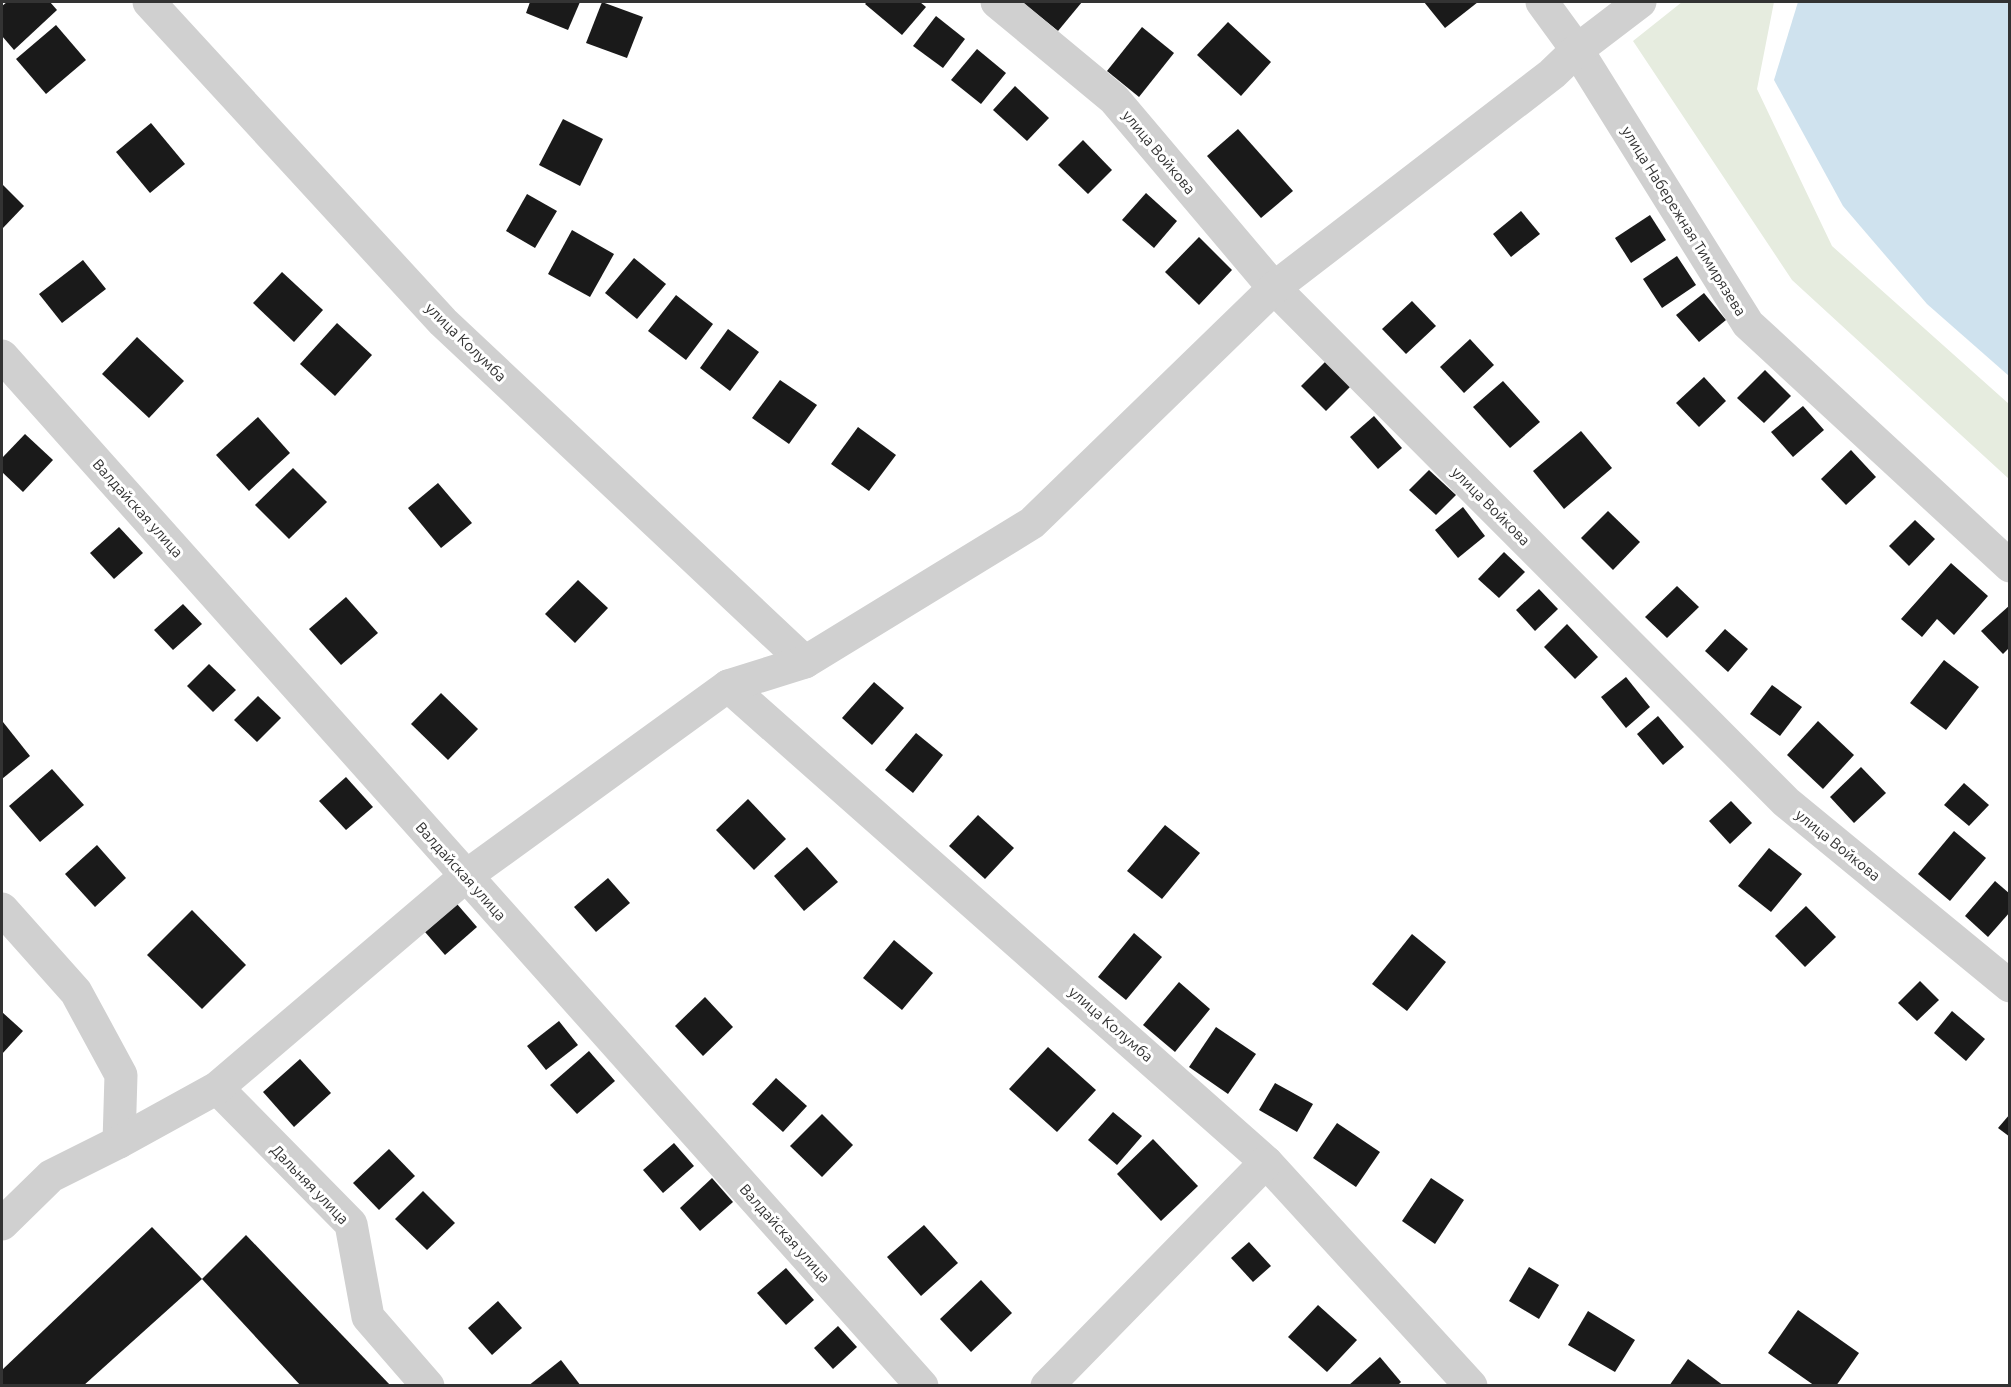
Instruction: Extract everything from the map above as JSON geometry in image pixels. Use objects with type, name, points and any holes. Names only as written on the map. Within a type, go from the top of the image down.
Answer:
[{"type":"street","name":"улица Колумба","points":[[149,2],[443,322],[805,662]]},
{"type":"street","name":"улица Войкова","points":[[997,2],[1114,99],[1274,288],[1786,802],[2010,986]]},
{"type":"street","name":"улица Набережная Тимирязева","points":[[1542,2],[1577,50],[1748,324],[2010,566]]},
{"type":"street","points":[[2,1224],[51,1176],[119,1142],[217,1088],[465,876],[728,686],[805,662],[1032,523],[1274,288],[1543,82],[1577,50],[1640,2]]},
{"type":"street","name":"Валдайская улица","points":[[2,356],[922,1386]]},
{"type":"street","name":"улица Колумба","points":[[728,686],[1266,1162],[1471,1386]]},
{"type":"street","points":[[2,909],[76,992],[121,1075],[119,1142]]},
{"type":"street","name":"Дальняя улица","points":[[217,1088],[351,1224],[368,1317],[428,1386]]},
{"type":"street","points":[[1047,1386],[1266,1162]]},
{"type":"shaded area","points":[[1682,2],[1774,2],[1757,89],[1832,246],[2009,404],[2009,479],[1792,280],[1633,41]]},
{"type":"water","points":[[1798,2],[2009,2],[2009,376],[1927,304],[1843,206],[1774,80]]},
{"type":"building","points":[[7,2],[50,2],[57,10],[14,50],[2,36],[2,6]]},
{"type":"building","points":[[530,2],[580,2],[568,30],[526,13]]},
{"type":"building","points":[[602,2],[643,17],[627,58],[586,43]]},
{"type":"building","points":[[867,2],[920,2],[926,7],[902,35],[865,4]]},
{"type":"building","points":[[1022,2],[1082,2],[1058,31]]},
{"type":"building","points":[[1424,2],[1478,2],[1445,28]]},
{"type":"building","points":[[936,16],[965,39],[943,68],[913,46]]},
{"type":"building","points":[[1228,22],[1271,62],[1241,96],[1197,55]]},
{"type":"building","points":[[56,25],[86,60],[46,94],[16,59]]},
{"type":"building","points":[[1142,27],[1174,53],[1139,97],[1107,71]]},
{"type":"building","points":[[977,49],[1006,73],[981,104],[951,80]]},
{"type":"building","points":[[1015,86],[1049,118],[1027,141],[993,110]]},
{"type":"building","points":[[563,119],[603,139],[580,186],[539,165]]},
{"type":"building","points":[[151,123],[185,164],[150,193],[116,152]]},
{"type":"building","points":[[1238,129],[1293,191],[1261,218],[1207,156]]},
{"type":"building","points":[[1083,140],[1112,170],[1088,194],[1058,165]]},
{"type":"building","points":[[2,184],[24,206],[2,229]]},
{"type":"building","points":[[1146,193],[1177,221],[1154,248],[1122,220]]},
{"type":"building","points":[[527,194],[557,211],[535,248],[506,231]]},
{"type":"building","points":[[1521,211],[1540,234],[1511,257],[1493,234]]},
{"type":"building","points":[[1650,215],[1666,240],[1631,263],[1615,238]]},
{"type":"building","points":[[572,230],[614,254],[590,297],[548,274]]},
{"type":"building","points":[[1199,237],[1232,270],[1199,305],[1165,272]]},
{"type":"building","points":[[1677,256],[1696,285],[1662,308],[1643,279]]},
{"type":"building","points":[[634,258],[666,284],[637,319],[605,293]]},
{"type":"building","points":[[83,260],[106,289],[62,323],[39,294]]},
{"type":"building","points":[[282,272],[323,310],[294,342],[253,303]]},
{"type":"building","points":[[1704,293],[1726,320],[1699,342],[1676,315]]},
{"type":"building","points":[[676,295],[713,324],[686,360],[648,331]]},
{"type":"building","points":[[1412,301],[1436,326],[1406,354],[1382,329]]},
{"type":"building","points":[[337,323],[372,355],[335,396],[300,364]]},
{"type":"building","points":[[728,329],[759,352],[730,391],[700,368]]},
{"type":"building","points":[[137,337],[184,381],[149,418],[102,374]]},
{"type":"building","points":[[1470,339],[1494,365],[1464,393],[1440,367]]},
{"type":"building","points":[[1326,361],[1351,386],[1326,411],[1301,386]]},
{"type":"building","points":[[1765,370],[1791,396],[1764,423],[1737,398]]},
{"type":"building","points":[[1704,377],[1726,401],[1699,427],[1676,403]]},
{"type":"building","points":[[780,380],[817,405],[789,444],[752,418]]},
{"type":"building","points":[[1503,381],[1540,422],[1510,448],[1473,407]]},
{"type":"building","points":[[1803,406],[1824,430],[1793,457],[1771,432]]},
{"type":"building","points":[[1374,416],[1402,448],[1378,469],[1350,437]]},
{"type":"building","points":[[258,417],[290,453],[249,491],[216,455]]},
{"type":"building","points":[[858,427],[896,455],[869,491],[831,464]]},
{"type":"building","points":[[1581,431],[1612,468],[1564,509],[1533,471]]},
{"type":"building","points":[[25,434],[53,460],[23,492],[2,472],[2,458]]},
{"type":"building","points":[[1851,450],[1876,477],[1846,505],[1821,479]]},
{"type":"building","points":[[293,468],[327,502],[289,539],[255,505]]},
{"type":"building","points":[[1429,470],[1456,495],[1436,515],[1409,490]]},
{"type":"building","points":[[438,483],[472,523],[441,548],[408,508]]},
{"type":"building","points":[[1463,507],[1485,536],[1458,558],[1435,530]]},
{"type":"building","points":[[1608,511],[1640,542],[1613,570],[1581,538]]},
{"type":"building","points":[[1915,520],[1935,539],[1909,566],[1889,546]]},
{"type":"building","points":[[119,527],[143,553],[114,579],[90,553]]},
{"type":"building","points":[[1504,552],[1525,572],[1499,598],[1478,579]]},
{"type":"building","points":[[1951,563],[1988,596],[1954,635],[1937,619],[1922,637],[1901,619]]},
{"type":"building","points":[[578,580],[608,608],[575,643],[545,614]]},
{"type":"building","points":[[1677,586],[1699,607],[1667,638],[1645,617]]},
{"type":"building","points":[[1539,589],[1558,609],[1535,631],[1516,610]]},
{"type":"building","points":[[346,597],[378,633],[341,665],[309,629]]},
{"type":"building","points":[[183,604],[202,624],[173,650],[154,630]]},
{"type":"building","points":[[2010,605],[2010,647],[2003,654],[1981,631]]},
{"type":"building","points":[[1567,624],[1598,657],[1575,679],[1544,647]]},
{"type":"building","points":[[1725,629],[1748,649],[1728,672],[1705,651]]},
{"type":"building","points":[[1944,660],[1979,687],[1946,730],[1910,703]]},
{"type":"building","points":[[209,664],[236,690],[213,712],[187,686]]},
{"type":"building","points":[[1626,677],[1650,707],[1626,728],[1601,697]]},
{"type":"building","points":[[874,682],[904,708],[872,745],[842,718]]},
{"type":"building","points":[[1772,685],[1802,707],[1780,736],[1750,714]]},
{"type":"building","points":[[441,693],[478,729],[448,760],[411,724]]},
{"type":"building","points":[[258,696],[281,718],[257,742],[234,720]]},
{"type":"building","points":[[1658,716],[1684,747],[1663,765],[1637,734]]},
{"type":"building","points":[[1818,721],[1854,755],[1823,789],[1787,755]]},
{"type":"building","points":[[3,722],[30,756],[2,779],[2,724]]},
{"type":"building","points":[[916,733],[943,755],[913,793],[885,770]]},
{"type":"building","points":[[1861,767],[1886,793],[1854,823],[1830,797]]},
{"type":"building","points":[[52,769],[84,805],[40,842],[9,806]]},
{"type":"building","points":[[346,777],[373,807],[346,830],[319,801]]},
{"type":"building","points":[[1964,783],[1989,805],[1969,826],[1944,805]]},
{"type":"building","points":[[748,799],[786,839],[754,870],[716,830]]},
{"type":"building","points":[[1731,801],[1752,823],[1730,844],[1709,821]]},
{"type":"building","points":[[978,815],[1014,848],[985,879],[949,846]]},
{"type":"building","points":[[1165,825],[1200,853],[1162,899],[1127,871]]},
{"type":"building","points":[[1954,831],[1986,858],[1950,901],[1918,874]]},
{"type":"building","points":[[97,845],[126,878],[95,907],[65,874]]},
{"type":"building","points":[[807,847],[838,882],[804,911],[774,876]]},
{"type":"building","points":[[1769,848],[1802,874],[1771,912],[1738,886]]},
{"type":"building","points":[[608,878],[630,903],[596,932],[574,907]]},
{"type":"building","points":[[1995,881],[2010,894],[2010,912],[1988,937],[1965,916]]},
{"type":"building","points":[[457,904],[477,927],[445,955],[425,932]]},
{"type":"building","points":[[1806,906],[1836,937],[1805,967],[1775,936]]},
{"type":"building","points":[[192,910],[246,965],[202,1009],[147,955]]},
{"type":"building","points":[[1134,933],[1162,957],[1126,1000],[1098,977]]},
{"type":"building","points":[[1412,934],[1446,962],[1407,1011],[1372,984]]},
{"type":"building","points":[[894,940],[933,973],[902,1010],[863,978]]},
{"type":"building","points":[[1920,981],[1939,1000],[1917,1021],[1898,1003]]},
{"type":"building","points":[[1179,982],[1210,1009],[1175,1052],[1143,1025]]},
{"type":"building","points":[[705,997],[733,1027],[703,1056],[675,1026]]},
{"type":"building","points":[[1952,1011],[1985,1039],[1966,1061],[1934,1033]]},
{"type":"building","points":[[2,1012],[23,1031],[2,1054]]},
{"type":"building","points":[[559,1021],[578,1045],[546,1070],[527,1046]]},
{"type":"building","points":[[1216,1027],[1256,1054],[1228,1094],[1189,1067]]},
{"type":"building","points":[[1048,1047],[1096,1090],[1057,1132],[1009,1089]]},
{"type":"building","points":[[589,1051],[615,1081],[577,1114],[550,1085]]},
{"type":"building","points":[[300,1059],[331,1093],[294,1127],[263,1092]]},
{"type":"building","points":[[776,1078],[807,1106],[783,1132],[752,1104]]},
{"type":"building","points":[[1275,1083],[1313,1104],[1297,1132],[1259,1110]]},
{"type":"building","points":[[1113,1112],[1142,1136],[1117,1165],[1088,1140]]},
{"type":"building","points":[[822,1114],[853,1145],[822,1177],[790,1146]]},
{"type":"building","points":[[2010,1114],[2010,1137],[1998,1128]]},
{"type":"building","points":[[1337,1123],[1380,1152],[1356,1187],[1313,1158]]},
{"type":"building","points":[[1153,1139],[1198,1186],[1161,1221],[1117,1174]]},
{"type":"building","points":[[674,1143],[694,1166],[663,1193],[643,1170]]},
{"type":"building","points":[[389,1149],[415,1176],[379,1210],[353,1183]]},
{"type":"building","points":[[712,1178],[733,1202],[700,1231],[680,1208]]},
{"type":"building","points":[[1431,1178],[1464,1200],[1435,1244],[1402,1221]]},
{"type":"building","points":[[423,1191],[455,1223],[427,1250],[395,1219]]},
{"type":"building","points":[[924,1225],[958,1263],[921,1296],[887,1257]]},
{"type":"building","points":[[152,1227],[202,1279],[83,1386],[2,1386],[2,1370]]},
{"type":"building","points":[[246,1235],[391,1386],[301,1386],[202,1279]]},
{"type":"building","points":[[1249,1242],[1271,1266],[1253,1282],[1231,1258]]},
{"type":"building","points":[[1529,1267],[1559,1285],[1539,1319],[1509,1301]]},
{"type":"building","points":[[786,1268],[814,1300],[786,1325],[757,1293]]},
{"type":"building","points":[[981,1280],[1012,1313],[971,1352],[940,1319]]},
{"type":"building","points":[[498,1301],[522,1328],[492,1355],[468,1328]]},
{"type":"building","points":[[1318,1305],[1357,1340],[1327,1372],[1288,1337]]},
{"type":"building","points":[[1798,1310],[1859,1353],[1836,1386],[1815,1386],[1768,1353]]},
{"type":"building","points":[[1588,1311],[1635,1340],[1615,1372],[1568,1345]]},
{"type":"building","points":[[838,1326],[857,1347],[833,1369],[814,1348]]},
{"type":"building","points":[[1380,1357],[1401,1382],[1397,1386],[1348,1386]]},
{"type":"building","points":[[1688,1359],[1724,1386],[1669,1386]]},
{"type":"building","points":[[561,1360],[581,1386],[528,1386]]}]
